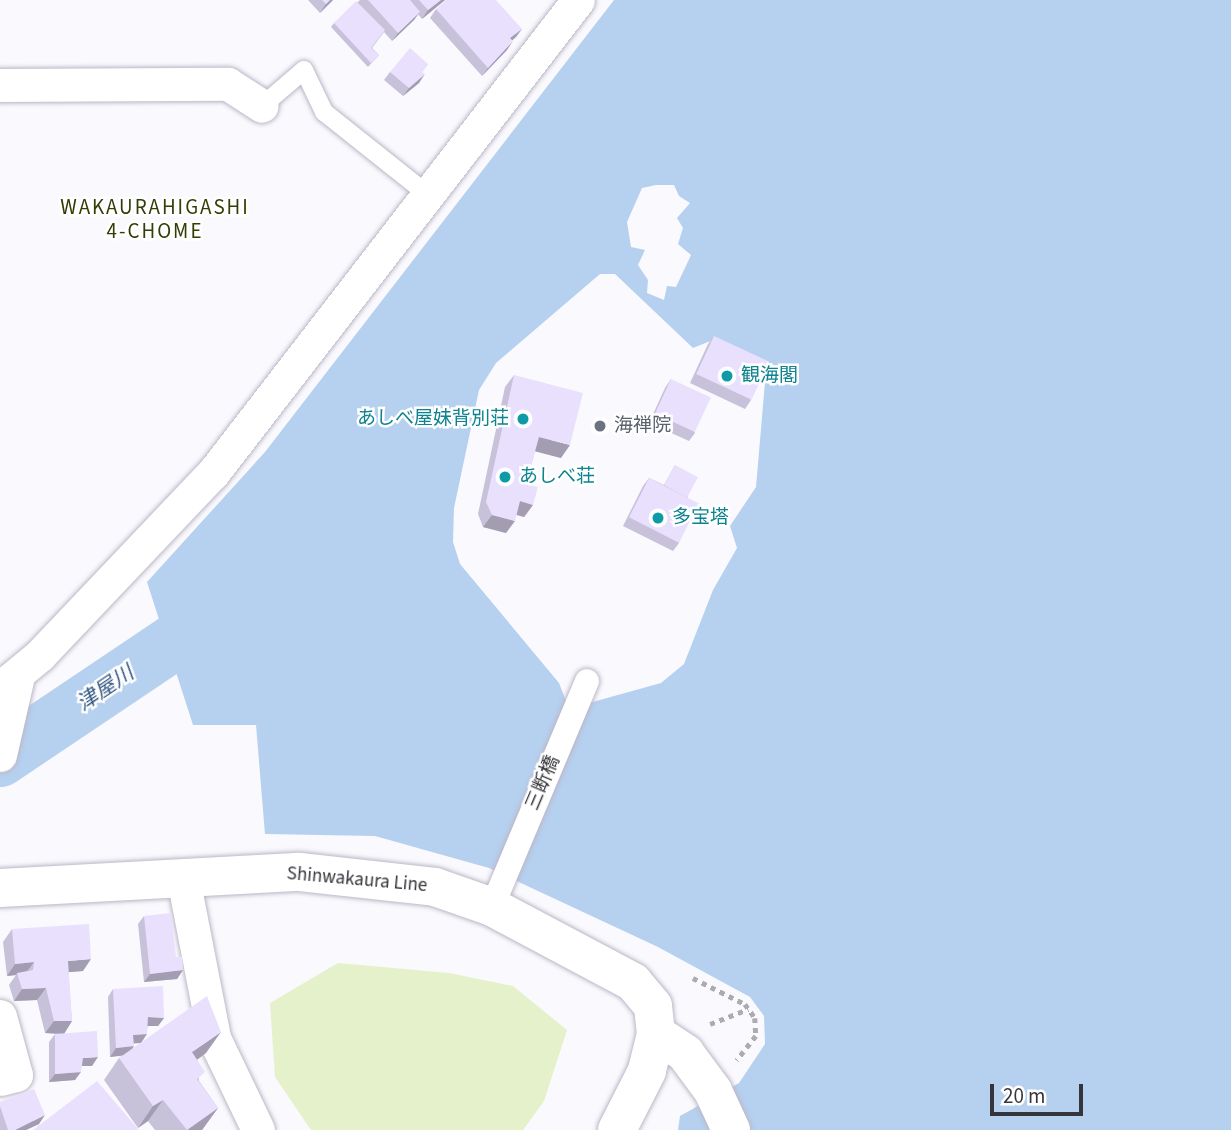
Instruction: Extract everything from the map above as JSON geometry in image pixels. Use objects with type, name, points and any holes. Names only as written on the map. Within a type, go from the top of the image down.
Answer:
[{"type":"main road","name":"Shinwakaura Line","points":[[0,888],[300,872],[496,896],[633,982],[653,1006],[656,1034],[647,1071],[617,1130]]},
{"type":"main road","points":[[656,1034],[680,1046],[713,1091],[731,1130]]},
{"type":"street","points":[[0,755],[11,688],[213,473],[578,0]]},
{"type":"street","points":[[0,85],[228,84],[262,106]]},
{"type":"street","name":"三断橋","points":[[496,896],[587,681]]},
{"type":"street","points":[[183,878],[214,1038],[258,1130]]},
{"type":"street","points":[[0,1016],[16,1074],[0,1079]]},
{"type":"lane","points":[[262,106],[304,70],[324,112],[427,194]]},
{"type":"path","points":[[693,978],[748,1009],[755,1018],[756,1036],[737,1060]]},
{"type":"path","points":[[710,1024],[748,1009]]},
{"type":"green space","points":[[338,963],[449,973],[513,986],[567,1030],[544,1101],[523,1130],[311,1130],[275,1077],[270,1003]]},
{"type":"water","points":[[614,0],[1231,0],[1231,1130],[678,1130],[680,1116],[739,1083],[765,1044],[764,1016],[750,997],[658,947],[489,868],[375,836],[265,834],[256,725],[193,725],[147,582],[265,452]],"holes":[[[674,185],[679,196],[690,203],[677,218],[683,228],[678,244],[691,255],[676,287],[667,286],[664,300],[647,293],[648,280],[638,265],[645,250],[631,247],[627,222],[642,188]],[[600,274],[615,274],[693,348],[713,340],[774,369],[765,382],[756,487],[730,526],[737,548],[713,590],[684,664],[661,683],[589,703],[566,701],[559,683],[460,564],[453,542],[454,508],[479,390],[496,363]]]},
{"type":"building","points":[[368,0],[410,0],[420,12],[398,33]]},
{"type":"building","points":[[419,0],[441,0],[428,10]]},
{"type":"building","points":[[446,0],[496,0],[522,29],[510,38],[513,41],[488,68],[436,9]]},
{"type":"building","points":[[356,1],[385,30],[371,48],[379,55],[371,63],[334,23]]},
{"type":"building","points":[[410,48],[428,64],[422,72],[425,74],[409,88],[390,72]]},
{"type":"building","name":"観海閣","points":[[714,336],[769,362],[752,400],[696,374]]},
{"type":"building","name":"あしべ荘","points":[[514,375],[583,393],[570,445],[539,437],[526,484],[538,487],[533,505],[520,501],[515,521],[492,515],[486,502]]},
{"type":"building","points":[[671,379],[711,398],[695,432],[655,413]]},
{"type":"building","points":[[675,465],[698,477],[687,498],[664,485]]},
{"type":"building","name":"多宝塔","points":[[649,478],[699,503],[679,543],[629,517]]},
{"type":"building","points":[[171,913],[176,957],[182,957],[183,970],[150,974],[144,916]]},
{"type":"building","points":[[89,924],[91,959],[68,961],[72,1021],[54,1021],[46,988],[22,989],[17,973],[33,970],[34,962],[15,964],[12,929]]},
{"type":"building","points":[[163,986],[164,1018],[148,1017],[147,1034],[133,1035],[134,1046],[116,1048],[113,989]]},
{"type":"building","points":[[207,996],[221,1032],[192,1052],[205,1072],[197,1079],[218,1108],[187,1130],[163,1100],[153,1106],[119,1058]]},
{"type":"building","points":[[97,1031],[98,1057],[83,1058],[81,1072],[55,1074],[55,1034]]},
{"type":"building","points":[[97,1081],[139,1130],[33,1130]]},
{"type":"building","points":[[34,1089],[45,1115],[15,1130],[8,1130],[0,1102]]},
{"type":"waterway","name":"津屋川","points":[[0,759],[210,618]]},
{"type":"place","name":"観海閣","points":[[727,376]]},
{"type":"place","name":"あしべ屋妹背別荘","points":[[523,419]]},
{"type":"place","name":"海禅院","points":[[600,426]]},
{"type":"place","name":"あしべ荘","points":[[505,477]]},
{"type":"place","name":"多宝塔","points":[[658,518]]},
{"type":"district","name":"WAKAURAHIGASHI 4-CHOME","points":[[155,219]]}]
